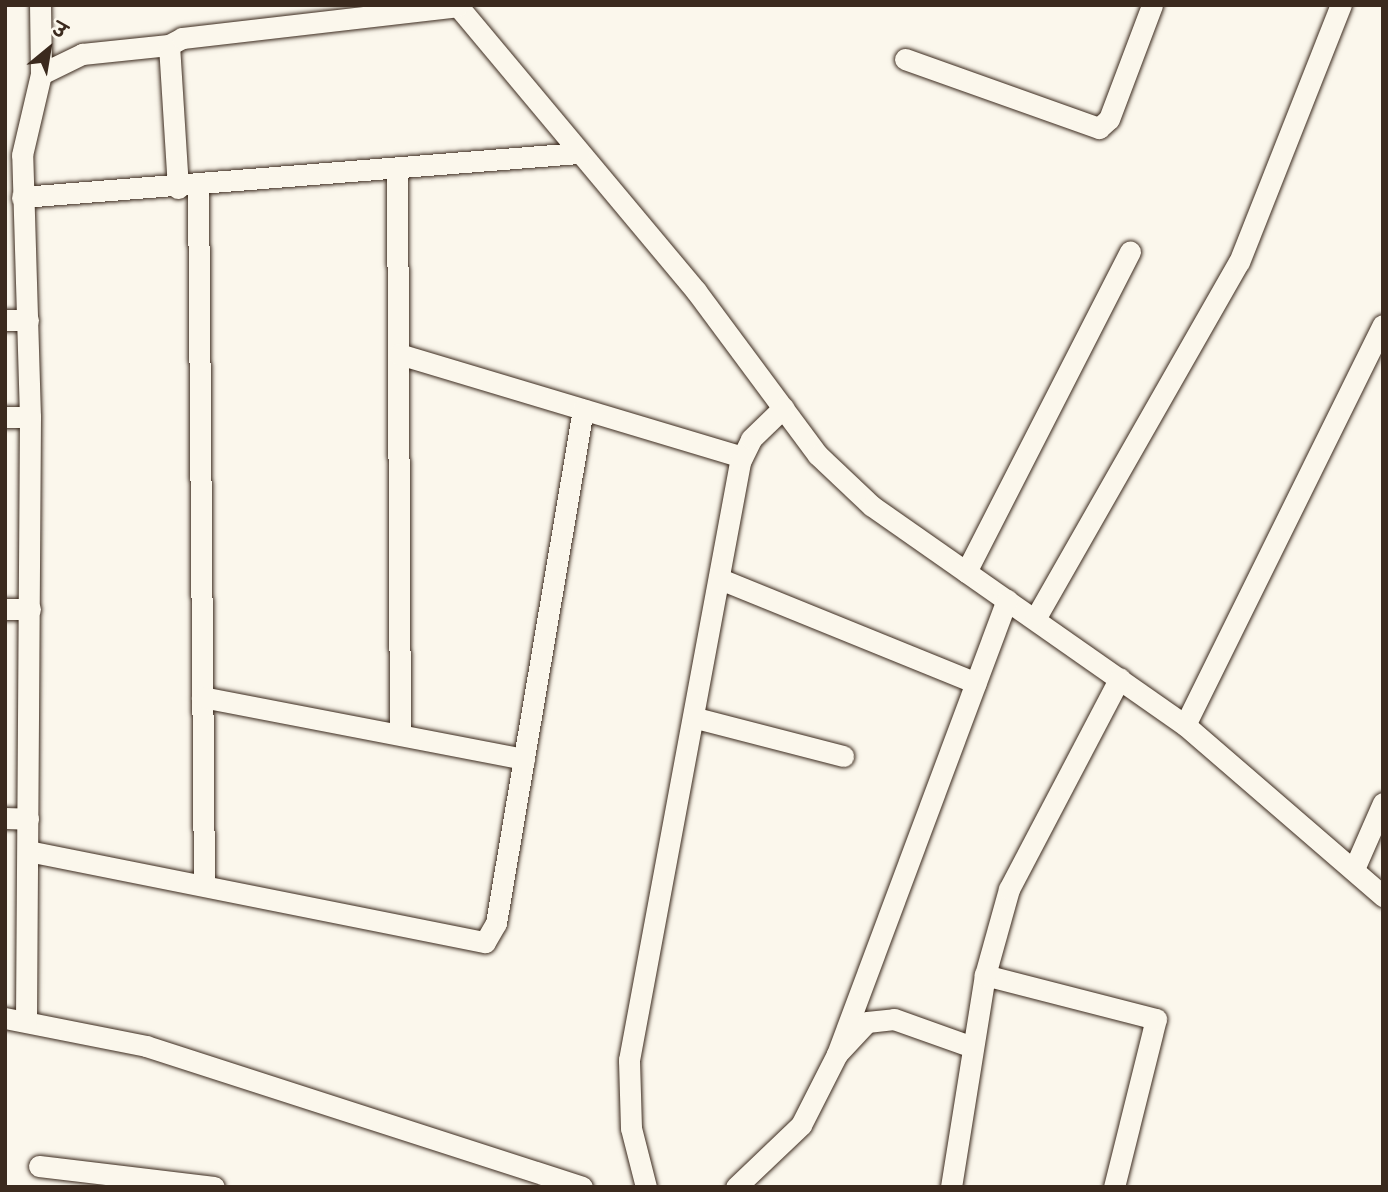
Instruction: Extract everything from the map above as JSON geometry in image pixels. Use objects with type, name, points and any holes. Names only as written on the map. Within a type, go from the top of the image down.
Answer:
[{"type":"street","points":[[40,5],[41,74],[23,132],[22,197],[15,220],[28,320],[30,417],[28,851],[15,1019],[146,1046],[582,1187]]},
{"type":"street","points":[[41,74],[82,54],[169,45],[183,38],[457,5],[696,291],[818,455],[873,506],[1185,725],[1383,896]]},
{"type":"street","points":[[905,59],[1099,128],[1109,119],[1152,5]]},
{"type":"street","points":[[1035,619],[1239,261],[1341,5]]},
{"type":"street","points":[[169,45],[188,187],[202,697],[204,885]]},
{"type":"street","points":[[22,197],[188,187],[579,153]]},
{"type":"street","points":[[397,169],[400,734]]},
{"type":"street","points":[[966,572],[1130,252]]},
{"type":"street","points":[[5,320],[28,320]]},
{"type":"street","points":[[1185,725],[1383,325]]},
{"type":"street","points":[[398,354],[742,457]]},
{"type":"street","points":[[646,1187],[631,1128],[628,1060],[696,718],[742,457],[783,408]]},
{"type":"street","points":[[28,851],[485,942],[496,923],[583,410]]},
{"type":"street","points":[[5,417],[30,417]]},
{"type":"street","points":[[720,579],[975,682]]},
{"type":"street","points":[[736,1187],[801,1125],[837,1054],[1007,600]]},
{"type":"street","points":[[5,609],[30,609]]},
{"type":"street","points":[[951,1187],[985,975],[1009,889],[1121,678]]},
{"type":"street","points":[[202,697],[524,758]]},
{"type":"street","points":[[696,718],[843,756]]},
{"type":"street","points":[[1354,869],[1383,803]]},
{"type":"street","points":[[5,818],[28,819]]},
{"type":"street","points":[[985,975],[1156,1019],[1114,1187]]},
{"type":"street","points":[[837,1054],[857,1030],[880,1018],[972,1047]]},
{"type":"street","points":[[39,1166],[214,1187]]}]
